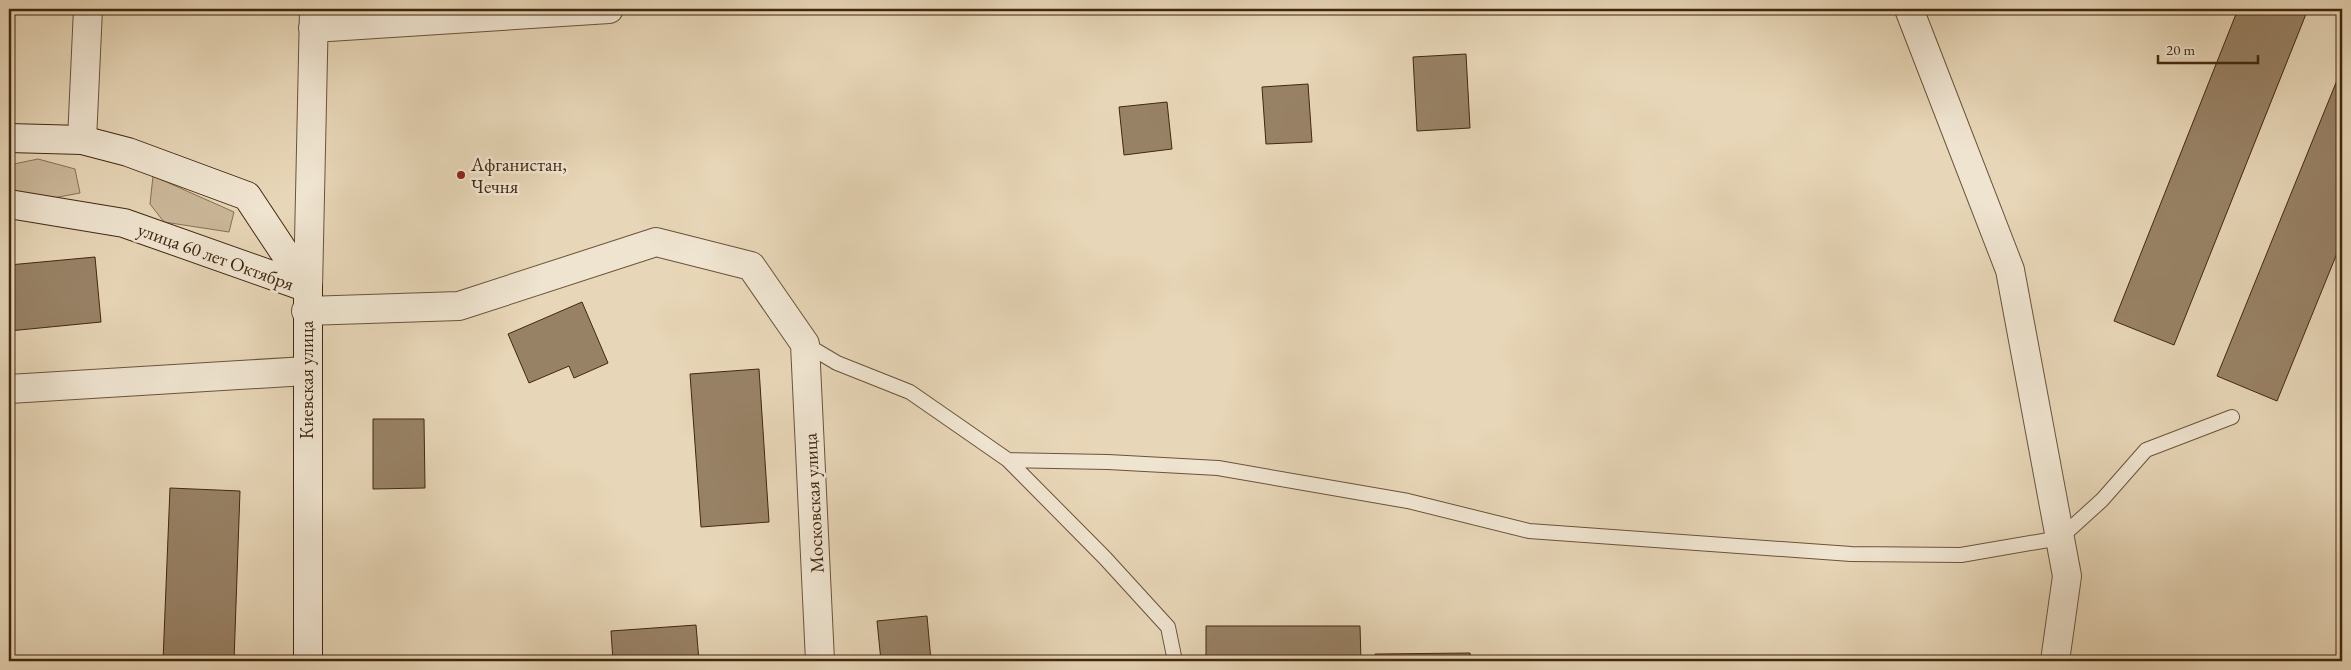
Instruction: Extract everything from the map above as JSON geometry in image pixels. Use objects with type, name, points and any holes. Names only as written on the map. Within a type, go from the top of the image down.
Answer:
[{"type":"street","points":[[82,140],[88,9]]},
{"type":"street","points":[[314,18],[609,9]]},
{"type":"street","points":[[1909,9],[2010,270],[2068,576],[2055,661]]},
{"type":"street","name":"Киевская улица","points":[[308,661],[306,371],[314,18]]},
{"type":"street","name":"улица 60 лет Октября","points":[[9,138],[82,140],[128,152],[247,196],[307,300]]},
{"type":"street","name":"улица 60 лет Октября","points":[[9,204],[124,223],[307,300]]},
{"type":"street","points":[[307,300],[459,306],[656,242],[751,266],[805,344]]},
{"type":"street","name":"Московская улица","points":[[805,344],[820,661]]},
{"type":"street","points":[[9,390],[306,371]]},
{"type":"lane","points":[[805,344],[837,363],[910,392],[1008,460],[1168,626],[1175,661]]},
{"type":"lane","points":[[1008,460],[1108,462],[1218,468],[1408,501],[1529,531],[1869,555],[1961,556],[2060,538],[2102,500],[2146,450],[2232,417]]},
{"type":"shaded area","points":[[38,159],[75,169],[80,193],[48,199],[9,189],[9,165]]},
{"type":"shaded area","points":[[153,176],[234,212],[229,232],[164,222],[150,204]]},
{"type":"building","points":[[2238,9],[2308,9],[2174,345],[2114,321]]},
{"type":"building","points":[[1466,54],[1470,128],[1417,131],[1413,57]]},
{"type":"building","points":[[2342,68],[2342,241],[2277,401],[2217,376]]},
{"type":"building","points":[[1308,84],[1312,142],[1266,144],[1262,87]]},
{"type":"building","points":[[1167,102],[1172,149],[1124,155],[1119,107]]},
{"type":"building","points":[[95,257],[101,322],[9,331],[9,265]]},
{"type":"building","points":[[582,302],[608,363],[574,378],[569,366],[529,383],[508,334]]},
{"type":"building","points":[[759,369],[769,522],[701,527],[690,374]]},
{"type":"building","points":[[373,419],[424,419],[425,488],[373,489]]},
{"type":"building","points":[[170,488],[240,491],[234,661],[163,661]]},
{"type":"building","points":[[927,616],[931,661],[881,661],[877,621]]},
{"type":"building","points":[[696,625],[699,661],[613,661],[611,631]]},
{"type":"building","points":[[1206,626],[1360,626],[1361,661],[1206,661]]},
{"type":"building","points":[[1470,653],[1471,661],[1375,661],[1375,654]]},
{"type":"place","name":"Афганистан, Чечня","points":[[461,175]]}]
